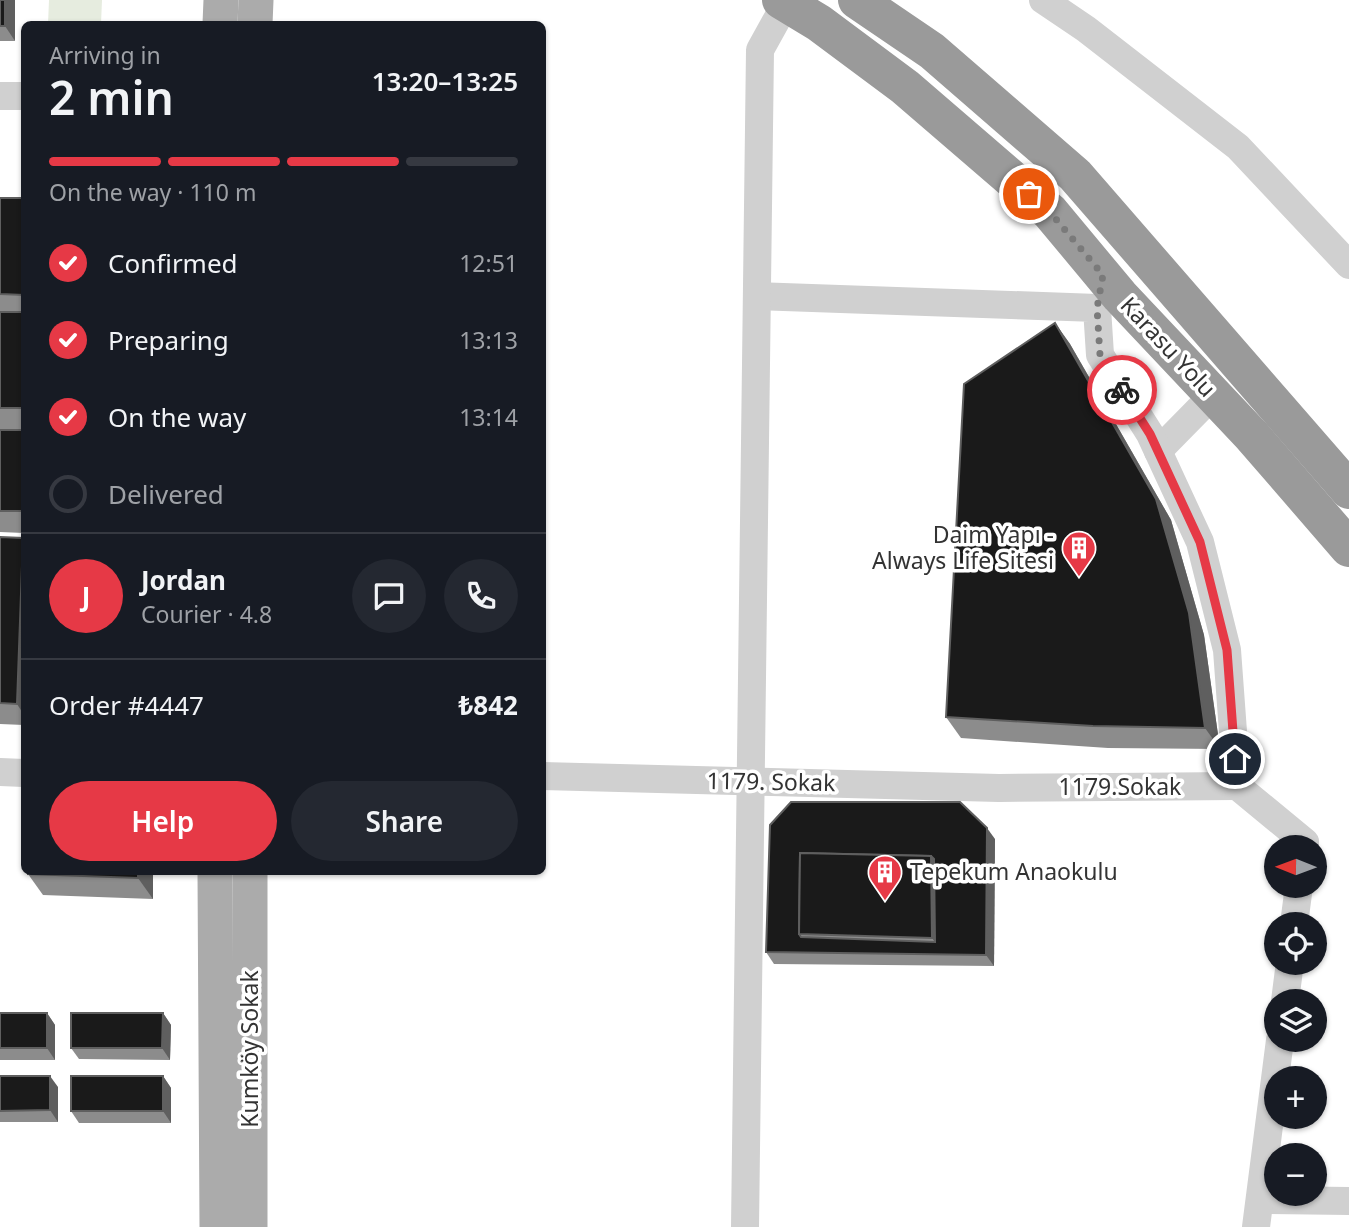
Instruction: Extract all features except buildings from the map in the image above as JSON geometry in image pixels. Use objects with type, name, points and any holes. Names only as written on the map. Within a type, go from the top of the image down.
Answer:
[{"type":"highway","points":[[857,0],[932,51],[1075,175],[1349,490]]},
{"type":"highway","name":"Karasu Yolu","points":[[783,2],[819,23],[905,87],[1050,212],[1100,292],[1213,395],[1349,548]]},
{"type":"main road","points":[[220,21],[221,0]]},
{"type":"main road","points":[[255,21],[256,0]]},
{"type":"main road","name":"Kumköy Sokak","points":[[215,875],[217,1227]]},
{"type":"main road","name":"Kumköy Sokak","points":[[250,875],[250,1227]]},
{"type":"street","points":[[1043,0],[1086,29],[1238,147],[1349,265]]},
{"type":"street","points":[[746,1227],[760,50],[783,2]]},
{"type":"street","points":[[0,96],[21,96]]},
{"type":"street","points":[[758,296],[1055,307],[1100,292],[1100,355],[1150,434],[1200,542],[1227,650],[1237,786],[1296,835]]},
{"type":"street","points":[[1158,451],[1213,395]]},
{"type":"street","points":[[0,772],[21,773]]},
{"type":"street","name":"1179. Sokak","points":[[546,776],[999,788]]},
{"type":"street","name":"1179.Sokak","points":[[999,788],[1237,786]]},
{"type":"street","points":[[1278,1052],[1258,1213],[1349,1201]]},
{"type":"shaded area","points":[[49,0],[102,0],[101,21],[48,21]]},
{"type":"way so far","points":[[1029,194],[1050,212],[1103,275],[1097,308],[1100,355],[1122,390]]},
{"type":"place","name":"Daim Yapı - Always Life Sitesi","points":[[1079,578]]},
{"type":"place","name":"Tepekum Anaokulu","points":[[885,902]]},
{"type":"route","points":[[1122,390],[1150,434],[1200,542],[1227,650],[1235,759]]}]
